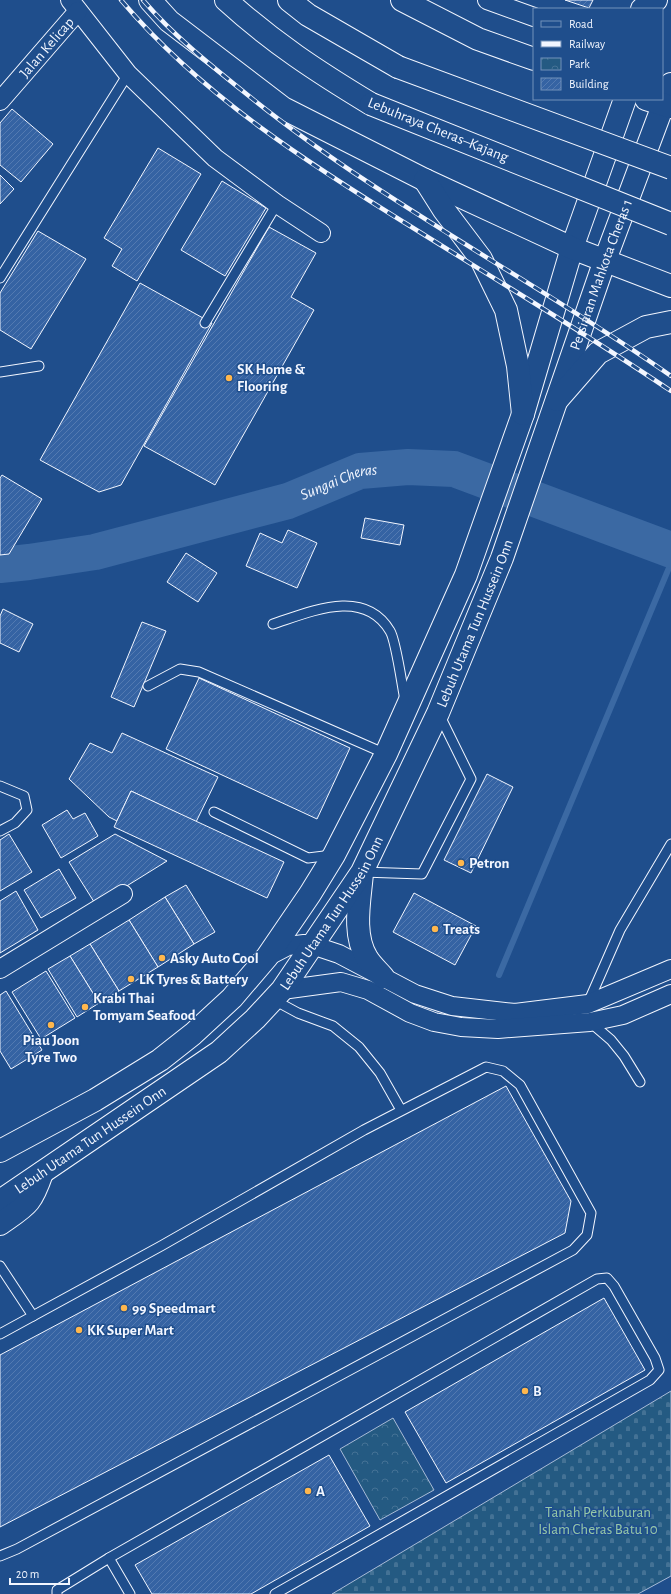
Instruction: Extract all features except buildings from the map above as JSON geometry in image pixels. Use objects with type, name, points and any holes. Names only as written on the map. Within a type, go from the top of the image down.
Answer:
[{"type":"main road","points":[[150,0],[168,21],[283,108],[425,180],[572,248],[671,286]]},
{"type":"main road","name":"Lebuhraya Cheras–Kajang","points":[[226,0],[257,28],[313,69],[371,104],[671,224]]},
{"type":"main road","points":[[289,0],[308,15],[398,67],[671,168]]},
{"type":"main road","points":[[402,0],[478,39],[533,59]]},
{"type":"main road","points":[[644,8],[656,0]]},
{"type":"main road","points":[[663,12],[668,0]]},
{"type":"main road","name":"Persiaran Mahkota Cheras 1","points":[[663,99],[671,84]]},
{"type":"main road","name":"Persiaran Mahkota Cheras 1","points":[[506,463],[523,414],[572,248],[625,100]]},
{"type":"main road","name":"Persiaran Mahkota Cheras 1","points":[[534,466],[660,104]]},
{"type":"main road","points":[[425,180],[444,210],[481,259],[506,310],[518,366],[523,414]]},
{"type":"main road","points":[[557,400],[598,352],[646,327],[671,322]]},
{"type":"main road","name":"Lebuh Utama Tun Hussein Onn","points":[[0,1152],[95,1100],[160,1060],[193,1034],[232,998],[267,956],[310,894],[334,855],[386,754],[466,575],[506,463]]},
{"type":"main road","name":"Lebuh Utama Tun Hussein Onn","points":[[0,1201],[219,1052],[255,1019],[278,995],[362,872],[438,713],[502,558],[534,466]]},
{"type":"main road","points":[[362,872],[358,919],[360,939],[366,958],[383,977]]},
{"type":"main road","points":[[0,1224],[28,1204],[35,1194],[42,1173]]},
{"type":"street","points":[[487,0],[533,17]]},
{"type":"street","points":[[74,6],[128,74],[216,158],[277,204],[321,233]]},
{"type":"street","name":"Jalan Kelicap","points":[[0,101],[74,6]]},
{"type":"street","points":[[0,969],[123,894]]},
{"type":"street","points":[[267,956],[288,946],[312,945],[339,954],[415,994],[452,1006],[515,1013],[588,1004],[671,969]]},
{"type":"street","points":[[278,995],[341,982],[368,990],[410,1013],[434,1022],[460,1027],[498,1029],[590,1022],[623,1015],[671,994]]},
{"type":"lane","points":[[0,278],[128,74]]},
{"type":"lane","points":[[205,323],[277,204]]},
{"type":"lane","points":[[0,372],[39,366]]},
{"type":"lane","points":[[273,624],[326,607],[349,604],[377,614],[391,632],[407,707]]},
{"type":"lane","points":[[148,686],[180,669],[199,672],[386,754]]},
{"type":"lane","points":[[362,872],[422,874],[471,779],[438,713]]},
{"type":"lane","points":[[0,786],[24,796],[27,810],[15,823],[0,831]]},
{"type":"lane","points":[[214,812],[308,858],[334,855]]},
{"type":"lane","points":[[640,1082],[624,1056],[611,1040],[590,1022],[588,1004],[620,930],[671,844]]},
{"type":"lane","points":[[278,995],[316,1021],[333,1026],[359,1047],[380,1073],[401,1110]]},
{"type":"lane","points":[[0,1334],[401,1110],[486,1067],[503,1071],[520,1084],[591,1213],[587,1235],[573,1250],[18,1549],[0,1556]]},
{"type":"lane","points":[[0,1266],[33,1316]]},
{"type":"lane","points":[[58,1594],[57,1590],[109,1558],[596,1280],[607,1278],[614,1286],[656,1358],[659,1370],[650,1380],[275,1594]]},
{"type":"lane","points":[[109,1558],[130,1594]]},
{"type":"green space","name":"Tanah Perkuburan Islam Cheras Batu 10","points":[[671,1391],[671,1576],[638,1594],[332,1594]]},
{"type":"green space","points":[[393,1418],[434,1490],[380,1520],[340,1449]]},
{"type":"waterway","name":"Sungai Cheras","points":[[0,565],[95,552],[288,501],[360,471],[408,467],[454,469],[671,550]]},
{"type":"waterway","points":[[499,975],[671,563]]},
{"type":"railway","points":[[121,0],[153,35],[187,68],[260,127],[338,181],[577,330],[671,391]]},
{"type":"railway","points":[[143,0],[178,37],[204,60],[295,131],[347,168],[455,238],[564,305],[671,376]]},
{"type":"place","name":"SK Home & Flooring","points":[[229,378]]},
{"type":"place","name":"Petron","points":[[461,863]]},
{"type":"place","name":"Treats","points":[[435,929]]},
{"type":"place","name":"Asky Auto Cool","points":[[162,958]]},
{"type":"place","name":"LK Tyres & Battery","points":[[131,979]]},
{"type":"place","name":"Krabi Thai Tomyam Seafood","points":[[85,1007]]},
{"type":"place","name":"Piau Joon Tyre Two","points":[[51,1025]]},
{"type":"place","name":"99 Speedmart","points":[[124,1308]]},
{"type":"place","name":"KK Super Mart","points":[[79,1330]]},
{"type":"place","name":"B","points":[[525,1391]]},
{"type":"place","name":"A","points":[[308,1491]]}]
